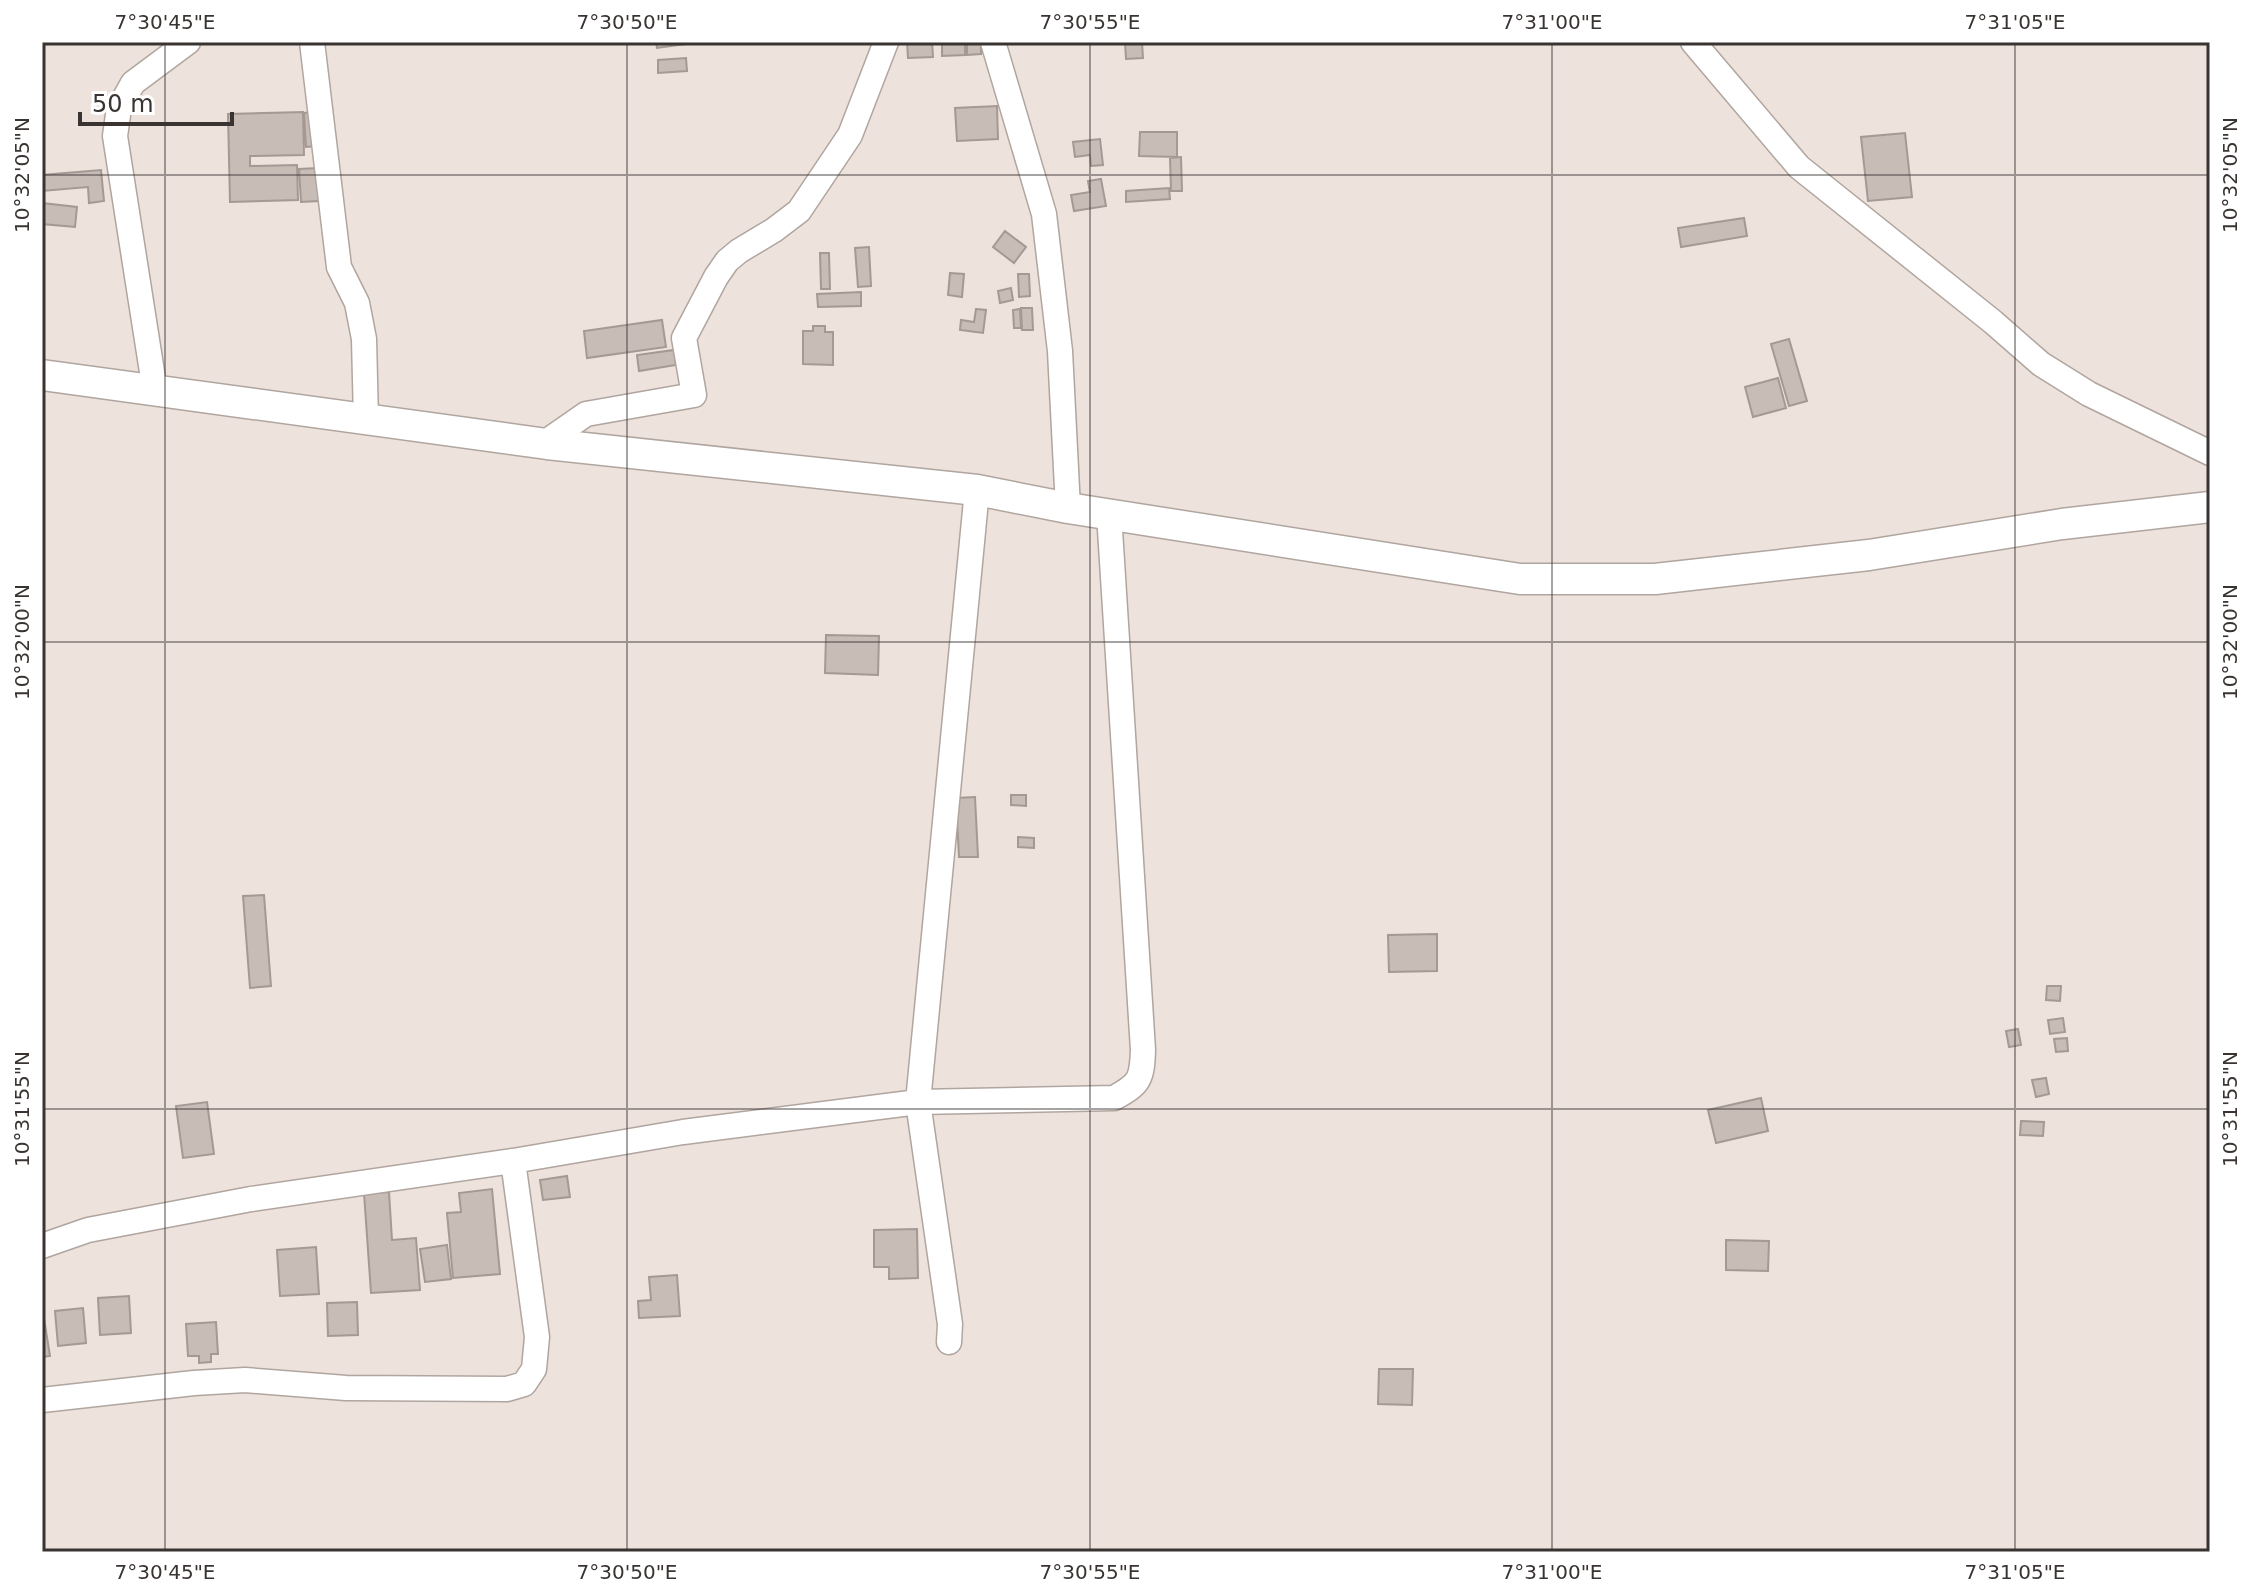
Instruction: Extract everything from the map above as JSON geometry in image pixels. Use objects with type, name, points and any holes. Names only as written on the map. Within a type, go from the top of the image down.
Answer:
[{"type":"street","points":[[155,391],[115,136],[119,108],[133,83],[188,42]]},
{"type":"street","points":[[312,42],[339,267],[357,303],[364,339],[366,420]]},
{"type":"street","points":[[547,444],[586,414],[694,395],[684,338],[716,277],[739,251],[799,211],[850,135],[886,42]]},
{"type":"street","points":[[993,42],[1044,214],[1060,351],[1068,508]]},
{"type":"street","points":[[1693,42],[1799,167],[2041,364],[2089,394],[2210,453]]},
{"type":"street","points":[[42,375],[547,444],[977,490],[1068,508],[1520,579],[1655,579],[1869,555],[2062,524],[2210,507]]},
{"type":"street","points":[[949,1342],[950,1324],[918,1102],[977,490]]},
{"type":"street","points":[[42,1246],[88,1230],[251,1199],[513,1161],[683,1132],[918,1102],[1114,1098],[1133,1087],[1142,1072],[1143,1050],[1109,514]]},
{"type":"street","points":[[42,1400],[245,1380],[360,1388],[507,1389],[524,1384],[534,1369],[537,1337],[513,1161]]},
{"type":"building","points":[[656,42],[701,42],[657,48]]},
{"type":"building","points":[[907,42],[932,42],[933,57],[908,58]]},
{"type":"building","points":[[942,42],[965,42],[965,55],[942,56]]},
{"type":"building","points":[[967,42],[981,42],[981,54],[967,55]]},
{"type":"building","points":[[1125,42],[1142,42],[1143,58],[1126,59]]},
{"type":"building","points":[[686,58],[687,71],[658,73],[658,60]]},
{"type":"building","points":[[997,106],[998,139],[957,141],[955,108]]},
{"type":"building","points":[[303,112],[304,155],[250,156],[250,166],[297,165],[298,200],[230,202],[228,114]]},
{"type":"building","points":[[315,112],[317,146],[306,147],[304,113]]},
{"type":"building","points":[[1140,132],[1177,132],[1177,157],[1139,156]]},
{"type":"building","points":[[1905,133],[1912,197],[1868,201],[1861,137]]},
{"type":"building","points":[[1100,139],[1103,165],[1091,166],[1090,155],[1075,157],[1073,142]]},
{"type":"building","points":[[1181,157],[1182,191],[1171,191],[1170,158]]},
{"type":"building","points":[[318,168],[319,201],[301,202],[299,169]]},
{"type":"building","points":[[101,170],[104,201],[89,203],[88,187],[42,191],[42,175]]},
{"type":"building","points":[[1101,179],[1106,206],[1074,211],[1071,195],[1090,192],[1088,181]]},
{"type":"building","points":[[1169,188],[1170,199],[1126,202],[1126,191]]},
{"type":"building","points":[[42,203],[77,207],[75,227],[42,224]]},
{"type":"building","points":[[1744,218],[1747,236],[1681,247],[1678,228]]},
{"type":"building","points":[[1005,231],[1026,247],[1014,263],[993,247]]},
{"type":"building","points":[[869,247],[871,286],[858,287],[855,248]]},
{"type":"building","points":[[820,253],[829,253],[830,289],[821,289]]},
{"type":"building","points":[[950,273],[964,274],[962,297],[948,295]]},
{"type":"building","points":[[1018,274],[1029,274],[1030,296],[1019,297]]},
{"type":"building","points":[[1011,288],[1013,300],[1000,303],[998,291]]},
{"type":"building","points":[[861,292],[861,306],[818,307],[817,294]]},
{"type":"building","points":[[1021,308],[1032,308],[1033,330],[1022,330]]},
{"type":"building","points":[[976,309],[986,310],[983,333],[960,330],[961,320],[974,322]]},
{"type":"building","points":[[1020,309],[1021,328],[1014,328],[1013,310]]},
{"type":"building","points":[[662,320],[666,347],[587,358],[584,331]]},
{"type":"building","points":[[813,326],[825,326],[825,332],[833,332],[833,365],[803,364],[803,331],[813,331]]},
{"type":"building","points":[[1789,339],[1807,401],[1789,406],[1771,344]]},
{"type":"building","points":[[674,350],[676,365],[639,371],[637,355]]},
{"type":"building","points":[[1778,378],[1786,408],[1753,417],[1745,387]]},
{"type":"building","points":[[826,635],[879,636],[878,675],[825,673]]},
{"type":"building","points":[[1011,795],[1026,795],[1026,806],[1011,805]]},
{"type":"building","points":[[975,797],[978,857],[959,857],[956,798]]},
{"type":"building","points":[[1018,837],[1034,838],[1034,848],[1018,847]]},
{"type":"building","points":[[264,895],[271,986],[250,988],[243,896]]},
{"type":"building","points":[[1437,934],[1437,971],[1389,972],[1388,935]]},
{"type":"building","points":[[2047,986],[2061,986],[2060,1001],[2046,1000]]},
{"type":"building","points":[[2063,1018],[2065,1032],[2050,1034],[2048,1020]]},
{"type":"building","points":[[2018,1029],[2021,1045],[2009,1047],[2006,1031]]},
{"type":"building","points":[[2067,1038],[2068,1051],[2056,1052],[2054,1039]]},
{"type":"building","points":[[2046,1078],[2049,1094],[2036,1097],[2032,1080]]},
{"type":"building","points":[[1761,1098],[1768,1131],[1716,1143],[1708,1110]]},
{"type":"building","points":[[207,1102],[214,1154],[183,1158],[176,1106]]},
{"type":"building","points":[[2021,1121],[2044,1122],[2043,1136],[2020,1135]]},
{"type":"building","points":[[567,1176],[570,1197],[543,1200],[540,1180]]},
{"type":"building","points":[[492,1189],[500,1274],[453,1278],[447,1213],[461,1212],[459,1193]]},
{"type":"building","points":[[389,1192],[392,1240],[416,1238],[420,1290],[371,1293],[364,1193]]},
{"type":"building","points":[[917,1229],[918,1278],[889,1279],[889,1267],[874,1267],[874,1230]]},
{"type":"building","points":[[1726,1240],[1769,1241],[1768,1271],[1726,1270]]},
{"type":"building","points":[[447,1245],[451,1279],[425,1282],[420,1249]]},
{"type":"building","points":[[316,1247],[319,1294],[280,1296],[277,1250]]},
{"type":"building","points":[[677,1275],[680,1316],[639,1318],[638,1301],[651,1300],[649,1277]]},
{"type":"building","points":[[129,1296],[131,1333],[100,1335],[98,1298]]},
{"type":"building","points":[[357,1302],[358,1335],[328,1336],[327,1303]]},
{"type":"building","points":[[42,1306],[50,1356],[42,1357]]},
{"type":"building","points":[[83,1308],[86,1343],[58,1346],[55,1311]]},
{"type":"building","points":[[216,1322],[218,1354],[211,1354],[211,1362],[199,1363],[199,1356],[188,1356],[186,1324]]},
{"type":"building","points":[[1379,1369],[1413,1369],[1412,1405],[1378,1404]]}]
